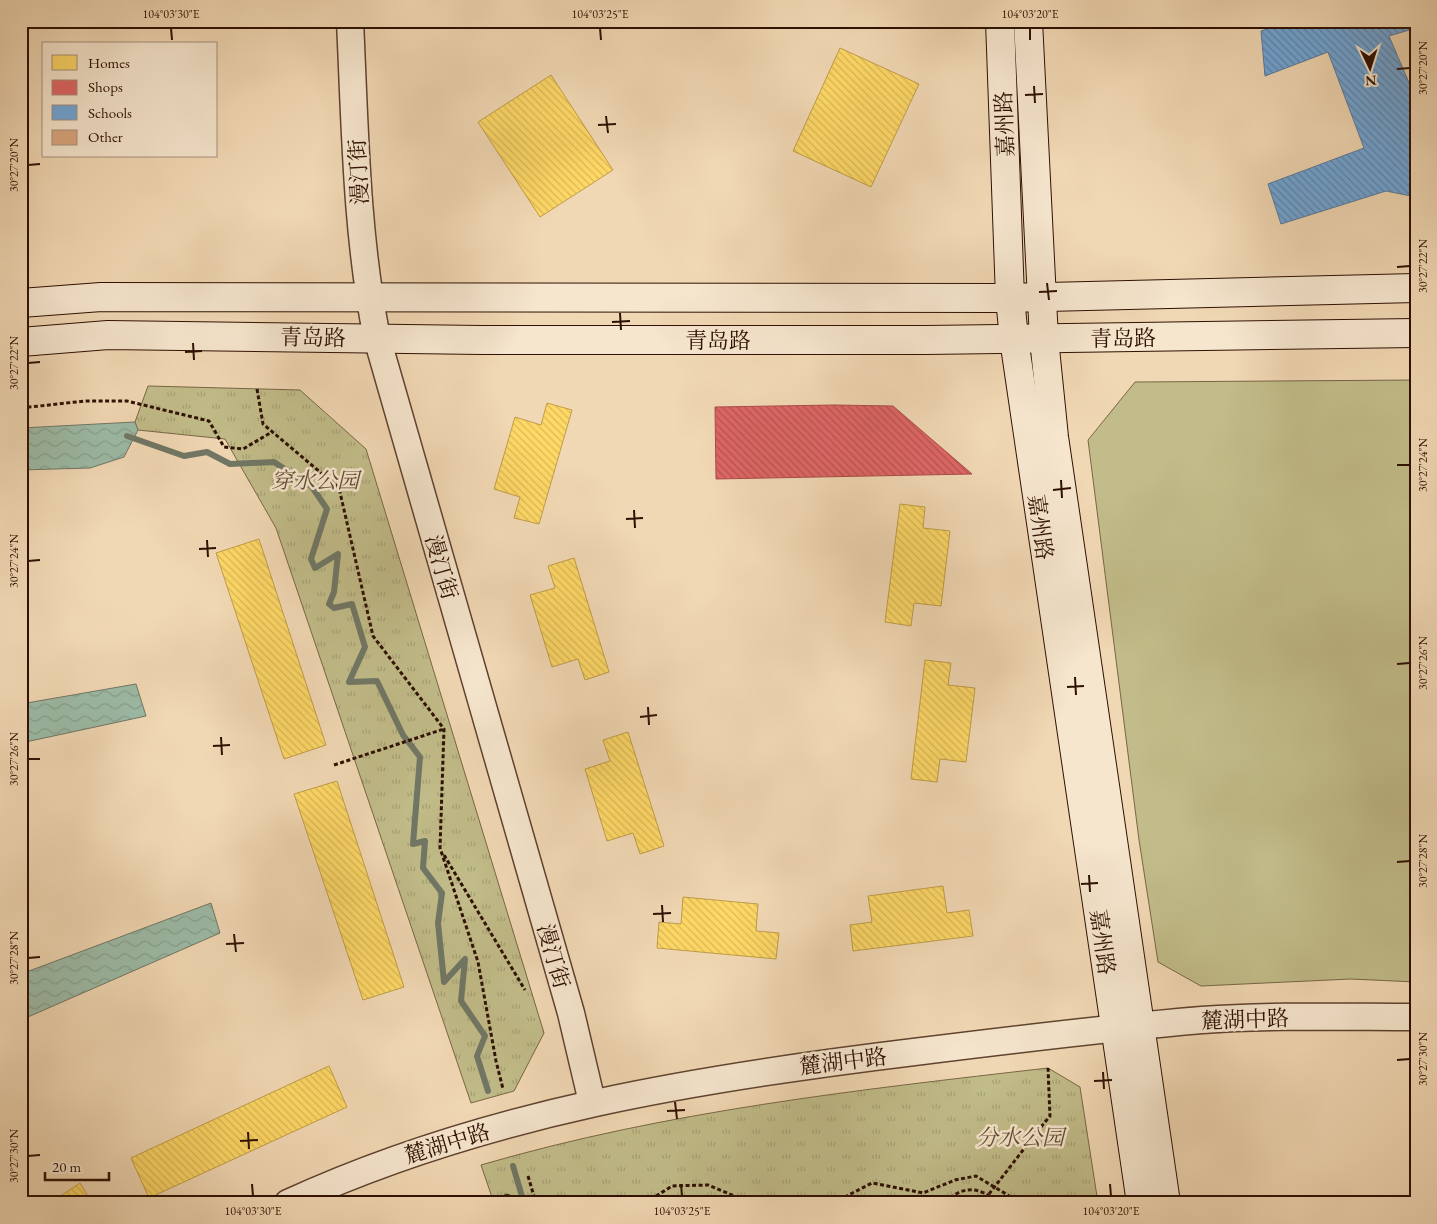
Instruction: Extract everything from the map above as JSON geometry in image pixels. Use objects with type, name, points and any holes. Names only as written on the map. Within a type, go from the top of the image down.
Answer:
[{"type":"main road","name":"嘉州路","points":[[1000,21],[1010,298],[1014,339],[1128,1028]]},
{"type":"main road","name":"嘉州路","points":[[1028,21],[1044,339],[1054,437],[1128,1028]]},
{"type":"main road","name":"青岛路","points":[[21,303],[101,297],[1010,298],[1416,288]]},
{"type":"main road","name":"青岛路","points":[[21,342],[108,335],[482,340],[1044,339],[1416,332]]},
{"type":"main road","points":[[1128,1028],[1141,1203]]},
{"type":"main road","points":[[1128,1028],[1166,1203]]},
{"type":"street","name":"漫汀街","points":[[350,21],[359,210],[369,298],[377,338],[571,1013],[592,1102]]},
{"type":"street","name":"麓湖中路","points":[[288,1203],[341,1178],[442,1142],[592,1102],[790,1067],[1204,1020],[1320,1016],[1416,1017]]},
{"type":"path","points":[[257,389],[262,424],[339,488],[372,636],[444,729],[440,848],[478,962],[503,1089]]},
{"type":"path","points":[[21,408],[85,401],[127,401],[209,421],[224,447],[243,448],[272,432]]},
{"type":"path","points":[[334,765],[444,729]]},
{"type":"path","points":[[440,848],[525,990]]},
{"type":"path","points":[[989,1194],[1050,1116],[1048,1068]]},
{"type":"path","points":[[528,1176],[536,1203]]},
{"type":"path","points":[[833,1203],[872,1183],[923,1193],[954,1180],[976,1176],[1021,1203]]},
{"type":"path","points":[[646,1203],[672,1186],[708,1185],[751,1203]]},
{"type":"path","points":[[946,1203],[958,1192],[969,1189],[989,1194],[997,1203]]},
{"type":"green space","points":[[1416,380],[1416,982],[1351,979],[1201,986],[1158,962],[1139,840],[1088,440],[1135,382]]},
{"type":"green space","name":"穿水公园","points":[[148,386],[300,390],[366,449],[544,1033],[514,1091],[471,1103],[276,528],[225,439],[138,430],[135,422]]},
{"type":"green space","name":"分水公园","points":[[1048,1068],[1080,1087],[1098,1203],[494,1203],[481,1165],[551,1146],[691,1116],[833,1094]]},
{"type":"water","points":[[135,422],[138,430],[124,457],[90,468],[21,470],[21,428]]},
{"type":"water","points":[[136,684],[146,716],[21,743],[21,704]]},
{"type":"water","points":[[211,903],[220,933],[21,1020],[21,974]]},
{"type":"building: Homes","points":[[840,48],[919,84],[871,187],[793,151]]},
{"type":"building: Homes","points":[[551,75],[613,170],[540,217],[478,122]]},
{"type":"building: Homes","points":[[547,403],[572,410],[539,524],[514,518],[520,497],[494,489],[515,417],[541,425]]},
{"type":"building: Homes","points":[[900,504],[925,507],[923,528],[950,531],[941,606],[914,603],[911,626],[885,622]]},
{"type":"building: Homes","points":[[259,539],[326,745],[284,759],[216,553]]},
{"type":"building: Homes","points":[[574,558],[609,672],[585,680],[578,659],[552,667],[530,595],[555,588],[548,566]]},
{"type":"building: Homes","points":[[925,660],[951,663],[948,685],[975,688],[966,762],[940,759],[937,782],[911,779]]},
{"type":"building: Homes","points":[[628,732],[664,846],[640,854],[633,833],[607,841],[585,769],[610,761],[603,740]]},
{"type":"building: Homes","points":[[337,781],[404,987],[363,1000],[294,794]]},
{"type":"building: Homes","points":[[943,886],[947,913],[969,910],[973,936],[853,951],[850,925],[872,922],[868,896]]},
{"type":"building: Homes","points":[[683,897],[758,904],[756,931],[779,933],[776,959],[657,948],[659,922],[681,924]]},
{"type":"building: Homes","points":[[329,1066],[347,1107],[149,1198],[131,1158]]},
{"type":"building: Homes","points":[[80,1183],[92,1203],[50,1203]]},
{"type":"building: Shops","points":[[893,406],[972,474],[716,479],[715,407]]},
{"type":"building: Schools","points":[[1291,21],[1415,21],[1416,28],[1389,36],[1416,99],[1416,197],[1386,191],[1281,224],[1268,184],[1364,148],[1328,52],[1265,76],[1261,31]]},
{"type":"building: Other","points":[[506,1194],[516,1197],[519,1203],[498,1203]]},
{"type":"waterway","points":[[127,436],[184,456],[207,452],[230,464],[274,462],[312,487],[327,509],[311,559],[315,568],[338,554],[334,592],[329,604],[334,608],[352,604],[365,647],[349,682],[377,681],[403,735],[420,757],[413,844],[425,841],[423,868],[442,893],[438,923],[444,982],[465,959],[461,1001],[485,1036],[477,1056],[488,1091]]},
{"type":"waterway","points":[[513,1166],[524,1203]]},
{"type":"waterway","points":[[861,1203],[874,1198],[902,1203]]}]
